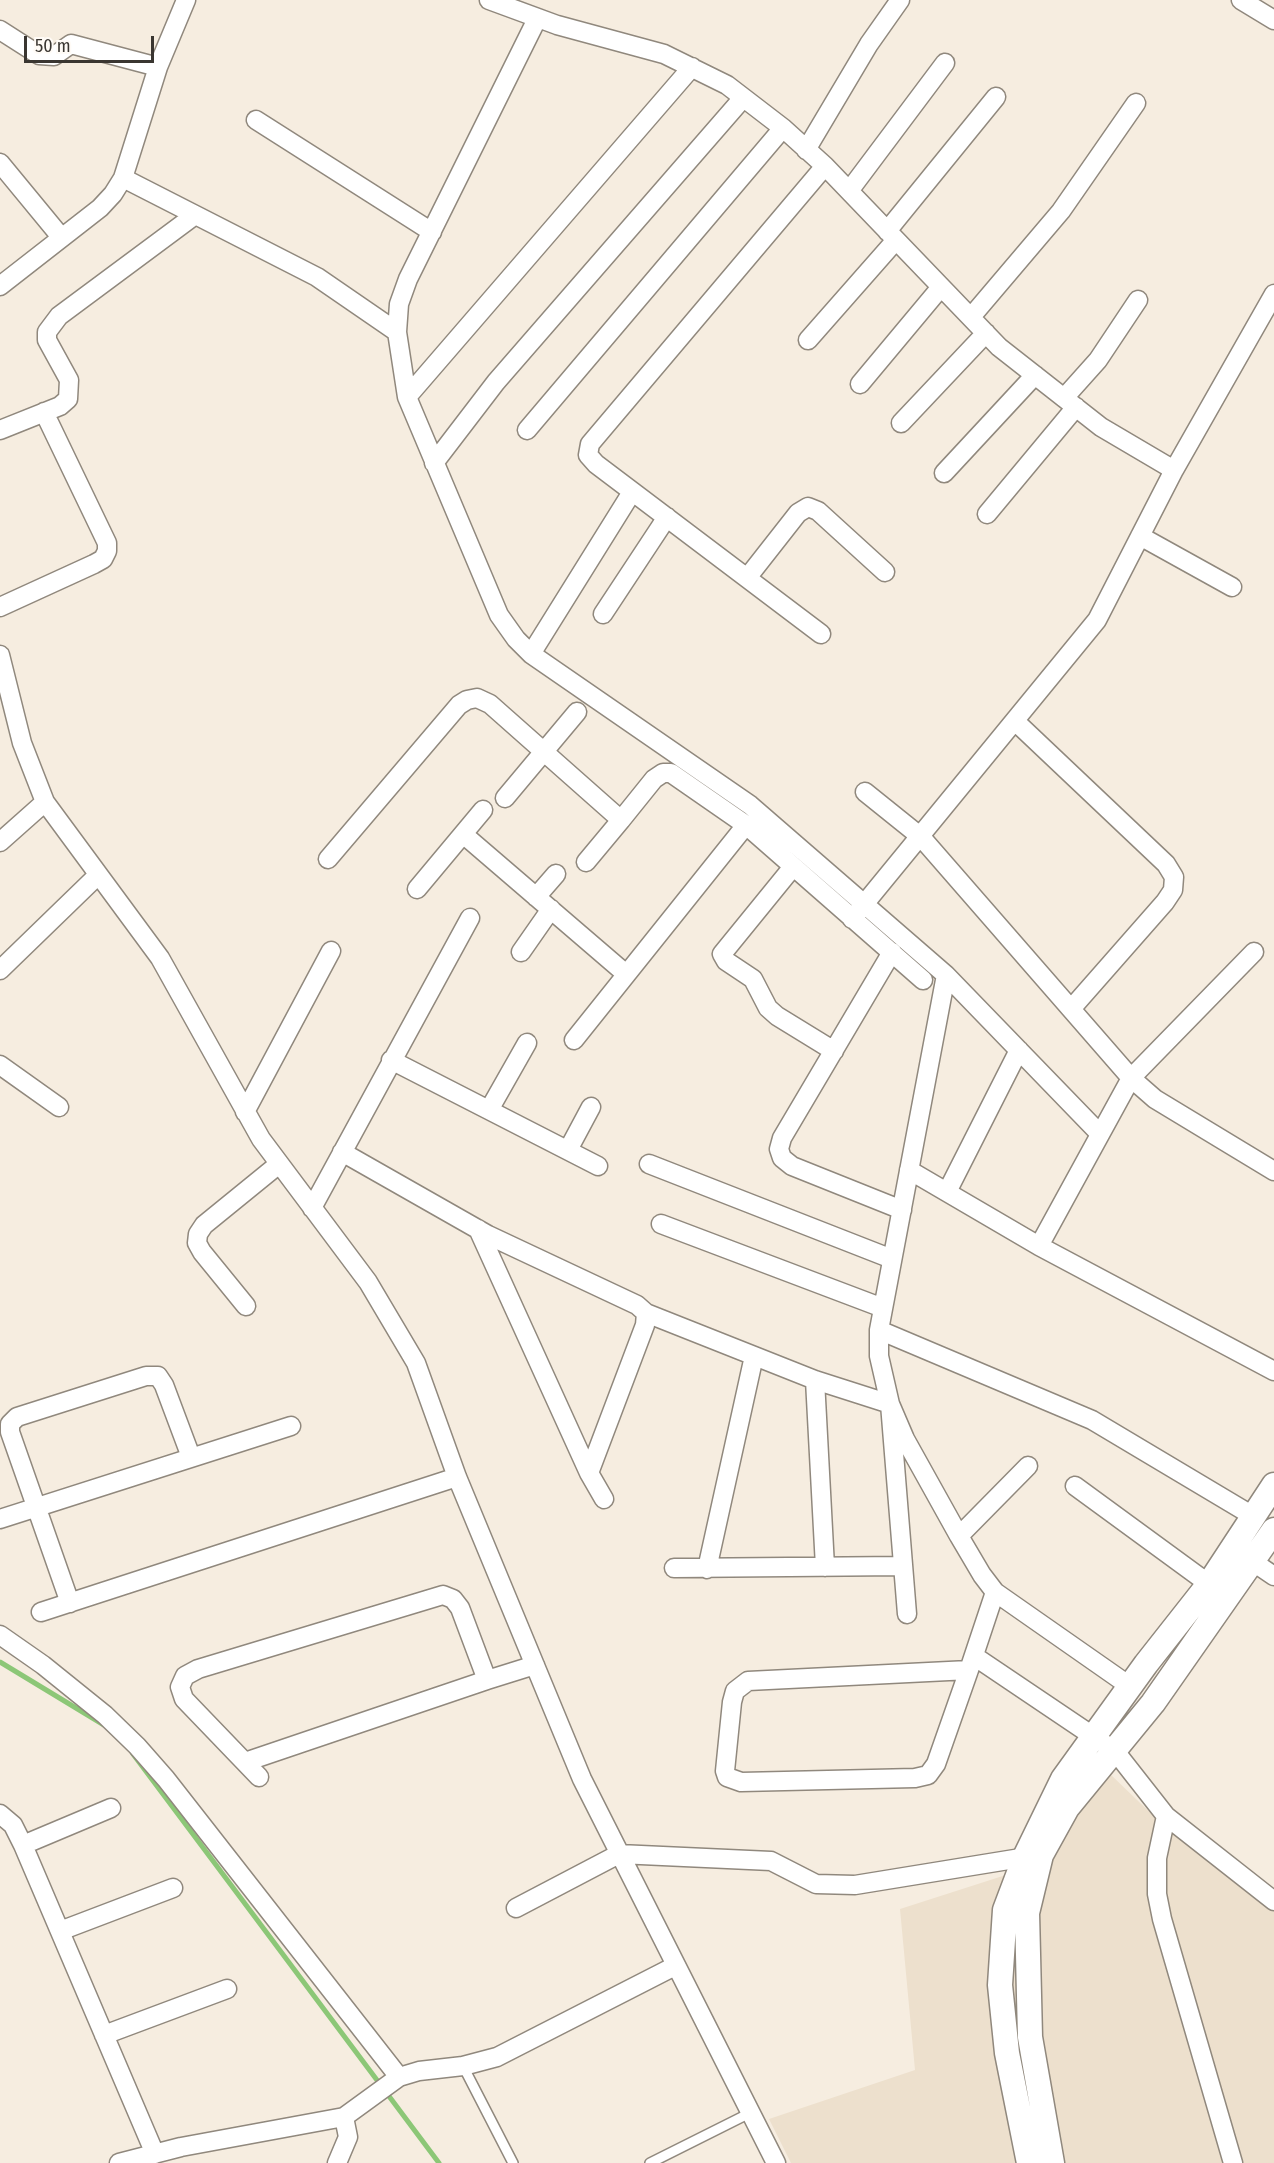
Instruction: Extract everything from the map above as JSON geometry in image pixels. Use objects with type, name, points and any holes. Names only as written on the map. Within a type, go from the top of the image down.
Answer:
[{"type":"street","points":[[0,286],[100,208],[123,178],[158,67],[186,0]]},
{"type":"street","points":[[489,0],[531,11],[664,54],[727,85],[783,128],[825,166],[986,333],[1101,427],[1174,470]]},
{"type":"street","points":[[806,150],[869,44],[900,0]]},
{"type":"street","points":[[1241,0],[1274,20]]},
{"type":"street","points":[[531,11],[432,232],[408,279],[399,304],[397,332],[407,397],[504,626],[531,654],[750,805],[946,975],[1100,1134]]},
{"type":"street","points":[[0,30],[39,55],[54,56],[71,44],[158,67]]},
{"type":"street","points":[[849,190],[945,63]]},
{"type":"street","points":[[407,397],[693,67]]},
{"type":"street","points":[[434,463],[496,382],[743,98]]},
{"type":"street","points":[[808,340],[892,235],[996,98]]},
{"type":"street","points":[[971,317],[1060,211],[1136,103]]},
{"type":"street","points":[[256,120],[432,232]]},
{"type":"street","points":[[527,430],[783,128]]},
{"type":"street","points":[[0,163],[61,237]]},
{"type":"street","points":[[821,634],[632,492],[588,455],[590,444],[825,166]]},
{"type":"street","points":[[123,178],[316,277],[397,332]]},
{"type":"street","points":[[0,430],[60,406],[68,399],[71,391],[69,380],[47,340],[47,332],[60,316],[195,215]]},
{"type":"street","points":[[860,384],[942,286]]},
{"type":"street","points":[[852,920],[1097,620],[1174,470],[1274,294]]},
{"type":"street","points":[[987,514],[1070,403],[1138,300]]},
{"type":"street","points":[[901,423],[986,333]]},
{"type":"street","points":[[944,473],[1035,375]]},
{"type":"street","points":[[0,607],[94,564],[103,559],[107,551],[107,543],[44,412]]},
{"type":"street","points":[[531,654],[632,492]]},
{"type":"street","points":[[747,578],[798,513],[808,507],[818,511],[885,572]]},
{"type":"street","points":[[603,614],[667,518]]},
{"type":"street","points":[[1140,536],[1232,587]]},
{"type":"street","points":[[0,655],[2,674],[22,744],[45,802],[160,958],[261,1139],[368,1282],[416,1363],[457,1477],[582,1779],[776,2163]]},
{"type":"street","points":[[328,859],[459,705],[477,698],[490,704],[621,820]]},
{"type":"street","points":[[505,798],[577,712]]},
{"type":"street","points":[[1016,722],[1166,864],[1174,877],[1173,890],[1165,902],[1071,1009]]},
{"type":"street","points":[[586,862],[654,779],[663,773],[671,773],[746,825],[792,868],[923,980]]},
{"type":"street","points":[[866,792],[921,837],[1131,1078],[1155,1099],[1272,1165]]},
{"type":"street","points":[[0,842],[45,802]]},
{"type":"street","points":[[417,890],[483,810]]},
{"type":"street","points":[[574,1040],[746,825]]},
{"type":"street","points":[[463,834],[626,974]]},
{"type":"street","points":[[792,868],[722,954],[726,961],[753,979],[768,1008],[777,1016],[834,1051]]},
{"type":"street","points":[[536,897],[556,874]]},
{"type":"street","points":[[0,970],[98,876]]},
{"type":"street","points":[[521,952],[551,909]]},
{"type":"street","points":[[312,1208],[470,918]]},
{"type":"street","points":[[245,1112],[331,951]]},
{"type":"street","points":[[892,952],[782,1138],[779,1149],[782,1158],[792,1166],[902,1210]]},
{"type":"street","points":[[1039,1246],[1131,1078],[1254,952]]},
{"type":"street","points":[[907,1614],[890,1404],[879,1356],[879,1330],[946,975]]},
{"type":"street","points":[[489,1110],[527,1043]]},
{"type":"street","points":[[947,1192],[1019,1050]]},
{"type":"street","points":[[391,1060],[598,1166]]},
{"type":"street","points":[[0,1065],[59,1107]]},
{"type":"street","points":[[568,1150],[591,1107]]},
{"type":"street","points":[[342,1152],[478,1229],[637,1305],[646,1313],[814,1380],[890,1404],[905,1439],[959,1536],[981,1575],[995,1592],[1131,1687]]},
{"type":"street","points":[[246,1306],[202,1252],[197,1243],[198,1234],[204,1226],[279,1164]]},
{"type":"street","points":[[649,1164],[892,1258]]},
{"type":"street","points":[[909,1170],[1039,1246],[1274,1371]]},
{"type":"street","points":[[661,1224],[883,1308]]},
{"type":"street","points":[[478,1229],[589,1473],[604,1500]]},
{"type":"street","points":[[589,1473],[645,1325],[646,1313]]},
{"type":"street","points":[[879,1330],[1092,1420],[1253,1516]]},
{"type":"street","points":[[707,1569],[754,1356]]},
{"type":"street","points":[[70,1603],[10,1432],[10,1424],[17,1417],[146,1376],[158,1376],[164,1385],[191,1457]]},
{"type":"street","points":[[814,1380],[825,1567]]},
{"type":"street","points":[[0,1519],[291,1426]]},
{"type":"street","points":[[959,1536],[1028,1466]]},
{"type":"street","points":[[41,1612],[457,1477]]},
{"type":"street","points":[[1029,2163],[1007,2049],[1000,1985],[1005,1910],[1033,1856],[1063,1779],[1146,1664],[1209,1584],[1274,1485]]},
{"type":"street","points":[[1075,1486],[1209,1584]]},
{"type":"street","points":[[1052,2163],[1032,2046],[1027,1913],[1033,1856],[1067,1808],[1153,1703],[1274,1530]]},
{"type":"street","points":[[1232,1548],[1274,1576]]},
{"type":"street","points":[[674,1568],[903,1566]]},
{"type":"street","points":[[995,1592],[971,1663],[936,1764],[928,1775],[915,1778],[741,1782],[727,1777],[725,1771],[732,1702],[735,1691],[748,1681],[971,1663],[1115,1751],[1166,1816],[1274,1901]]},
{"type":"street","points":[[259,1777],[184,1699],[180,1687],[185,1676],[198,1669],[443,1595],[453,1599],[460,1608],[487,1680]]},
{"type":"street","points":[[0,1635],[43,1665],[105,1715],[137,1746],[166,1779],[395,2080]]},
{"type":"street","points":[[245,1762],[535,1665]]},
{"type":"street","points":[[23,1845],[111,1808]]},
{"type":"street","points":[[0,1814],[13,1825],[23,1845],[155,2154]]},
{"type":"street","points":[[1166,1816],[1157,1858],[1157,1894],[1233,2163]]},
{"type":"street","points":[[516,1908],[620,1854],[771,1860],[816,1884],[855,1886],[1033,1856]]},
{"type":"street","points":[[60,1931],[173,1888]]},
{"type":"street","points":[[118,2163],[155,2154],[177,2155],[351,2113],[395,2080],[418,2071],[463,2066],[496,2057],[524,2045],[675,1966]]},
{"type":"street","points":[[104,2035],[227,1989]]},
{"type":"street","points":[[1007,2049],[1032,2046]]},
{"type":"street","points":[[337,2163],[348,2137],[351,2113]]},
{"type":"lane","points":[[463,2066],[513,2163]]},
{"type":"lane","points":[[650,2163],[750,2113]]},
{"type":"shaded area","points":[[1109,1773],[1163,1825],[1274,1908],[1274,2163],[791,2163],[769,2119],[915,2070],[900,1909],[1040,1864]]},
{"type":"waterway","points":[[0,1662],[104,1725]]},
{"type":"waterway","points":[[133,1754],[439,2163]]}]
